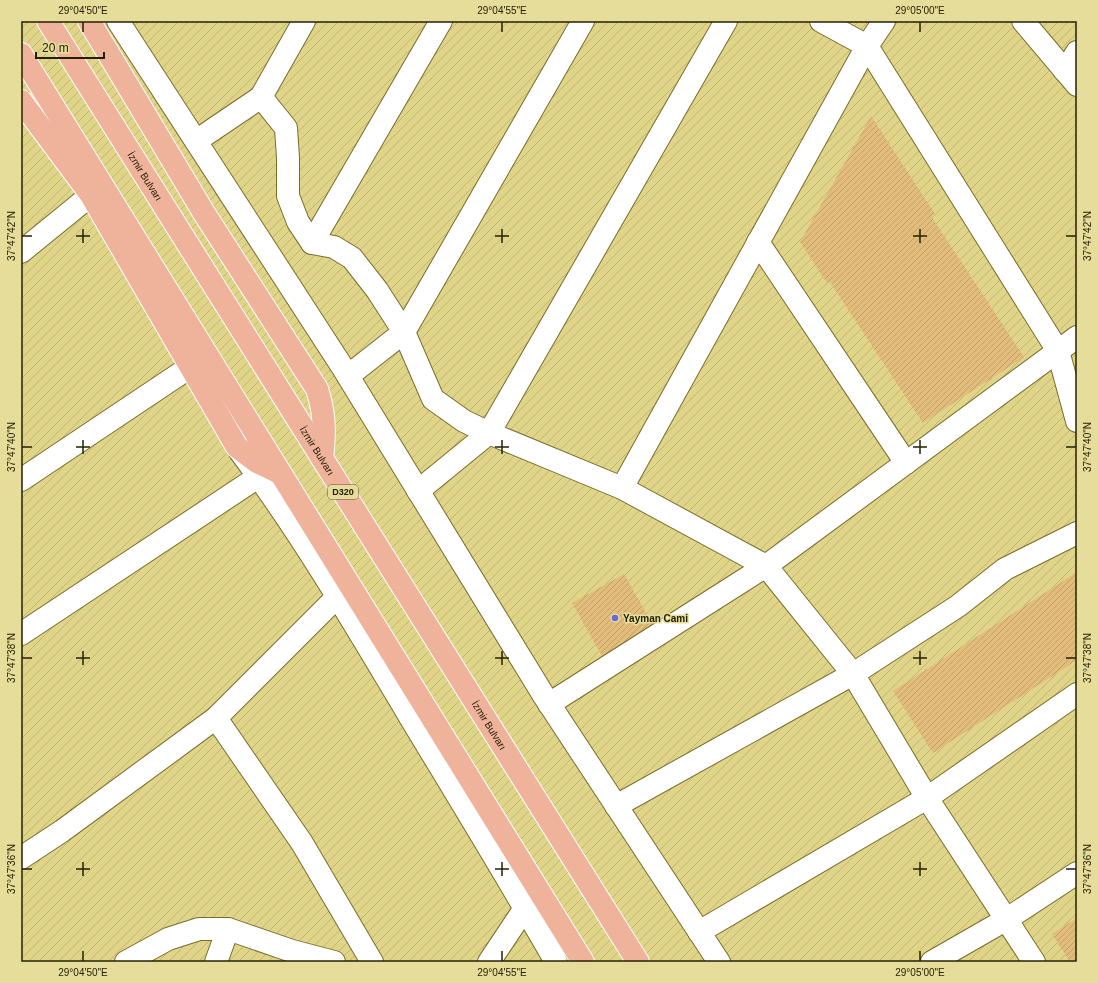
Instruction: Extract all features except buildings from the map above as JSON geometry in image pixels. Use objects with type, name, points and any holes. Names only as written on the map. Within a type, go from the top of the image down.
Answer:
[{"type":"main road","name":"İzmir Bulvarı","points":[[48,21],[638,962]]},
{"type":"main road","points":[[88,21],[204,213],[317,389],[322,404],[324,420],[322,458]]},
{"type":"main road","points":[[21,54],[583,962]]},
{"type":"main road","points":[[21,101],[91,195],[237,448],[257,462],[280,473]]},
{"type":"street","points":[[118,21],[348,376],[549,704],[719,962]]},
{"type":"street","points":[[196,141],[261,97],[304,21]]},
{"type":"street","points":[[312,243],[441,21]]},
{"type":"street","points":[[348,376],[404,332],[582,21]]},
{"type":"street","points":[[418,491],[489,433],[726,21]]},
{"type":"street","points":[[822,21],[867,46],[1058,351],[1077,421]]},
{"type":"street","points":[[622,488],[867,46],[884,21]]},
{"type":"street","points":[[1023,21],[1071,78]]},
{"type":"street","points":[[1071,78],[1077,52]]},
{"type":"street","points":[[261,97],[286,128],[288,196],[298,222],[312,243],[334,247],[352,258],[377,290],[404,332],[433,399],[464,421],[489,433],[622,488],[766,566],[853,674],[927,798],[1034,962]]},
{"type":"street","points":[[21,252],[91,195]]},
{"type":"street","points":[[758,242],[906,463]]},
{"type":"street","points":[[549,704],[766,566],[1077,337]]},
{"type":"street","points":[[21,480],[190,367]]},
{"type":"street","points":[[237,448],[338,596],[556,962]]},
{"type":"street","points":[[21,634],[258,477]]},
{"type":"street","points":[[616,806],[853,674],[958,606],[1005,569],[1077,533]]},
{"type":"street","points":[[21,858],[62,831],[216,718],[338,596]]},
{"type":"street","points":[[699,932],[927,798],[1077,694]]},
{"type":"street","points":[[216,718],[302,843],[372,962]]},
{"type":"street","points":[[932,962],[1007,919],[1077,873]]},
{"type":"street","points":[[489,962],[525,908]]},
{"type":"street","points":[[126,962],[168,939],[199,929],[228,929],[292,951],[334,962]]},
{"type":"street","points":[[216,962],[228,929]]},
{"type":"shaded area","points":[[21,21],[1077,21],[1077,962],[21,962]]},
{"type":"place","name":"Yayman Cami","points":[[615,618]]}]
